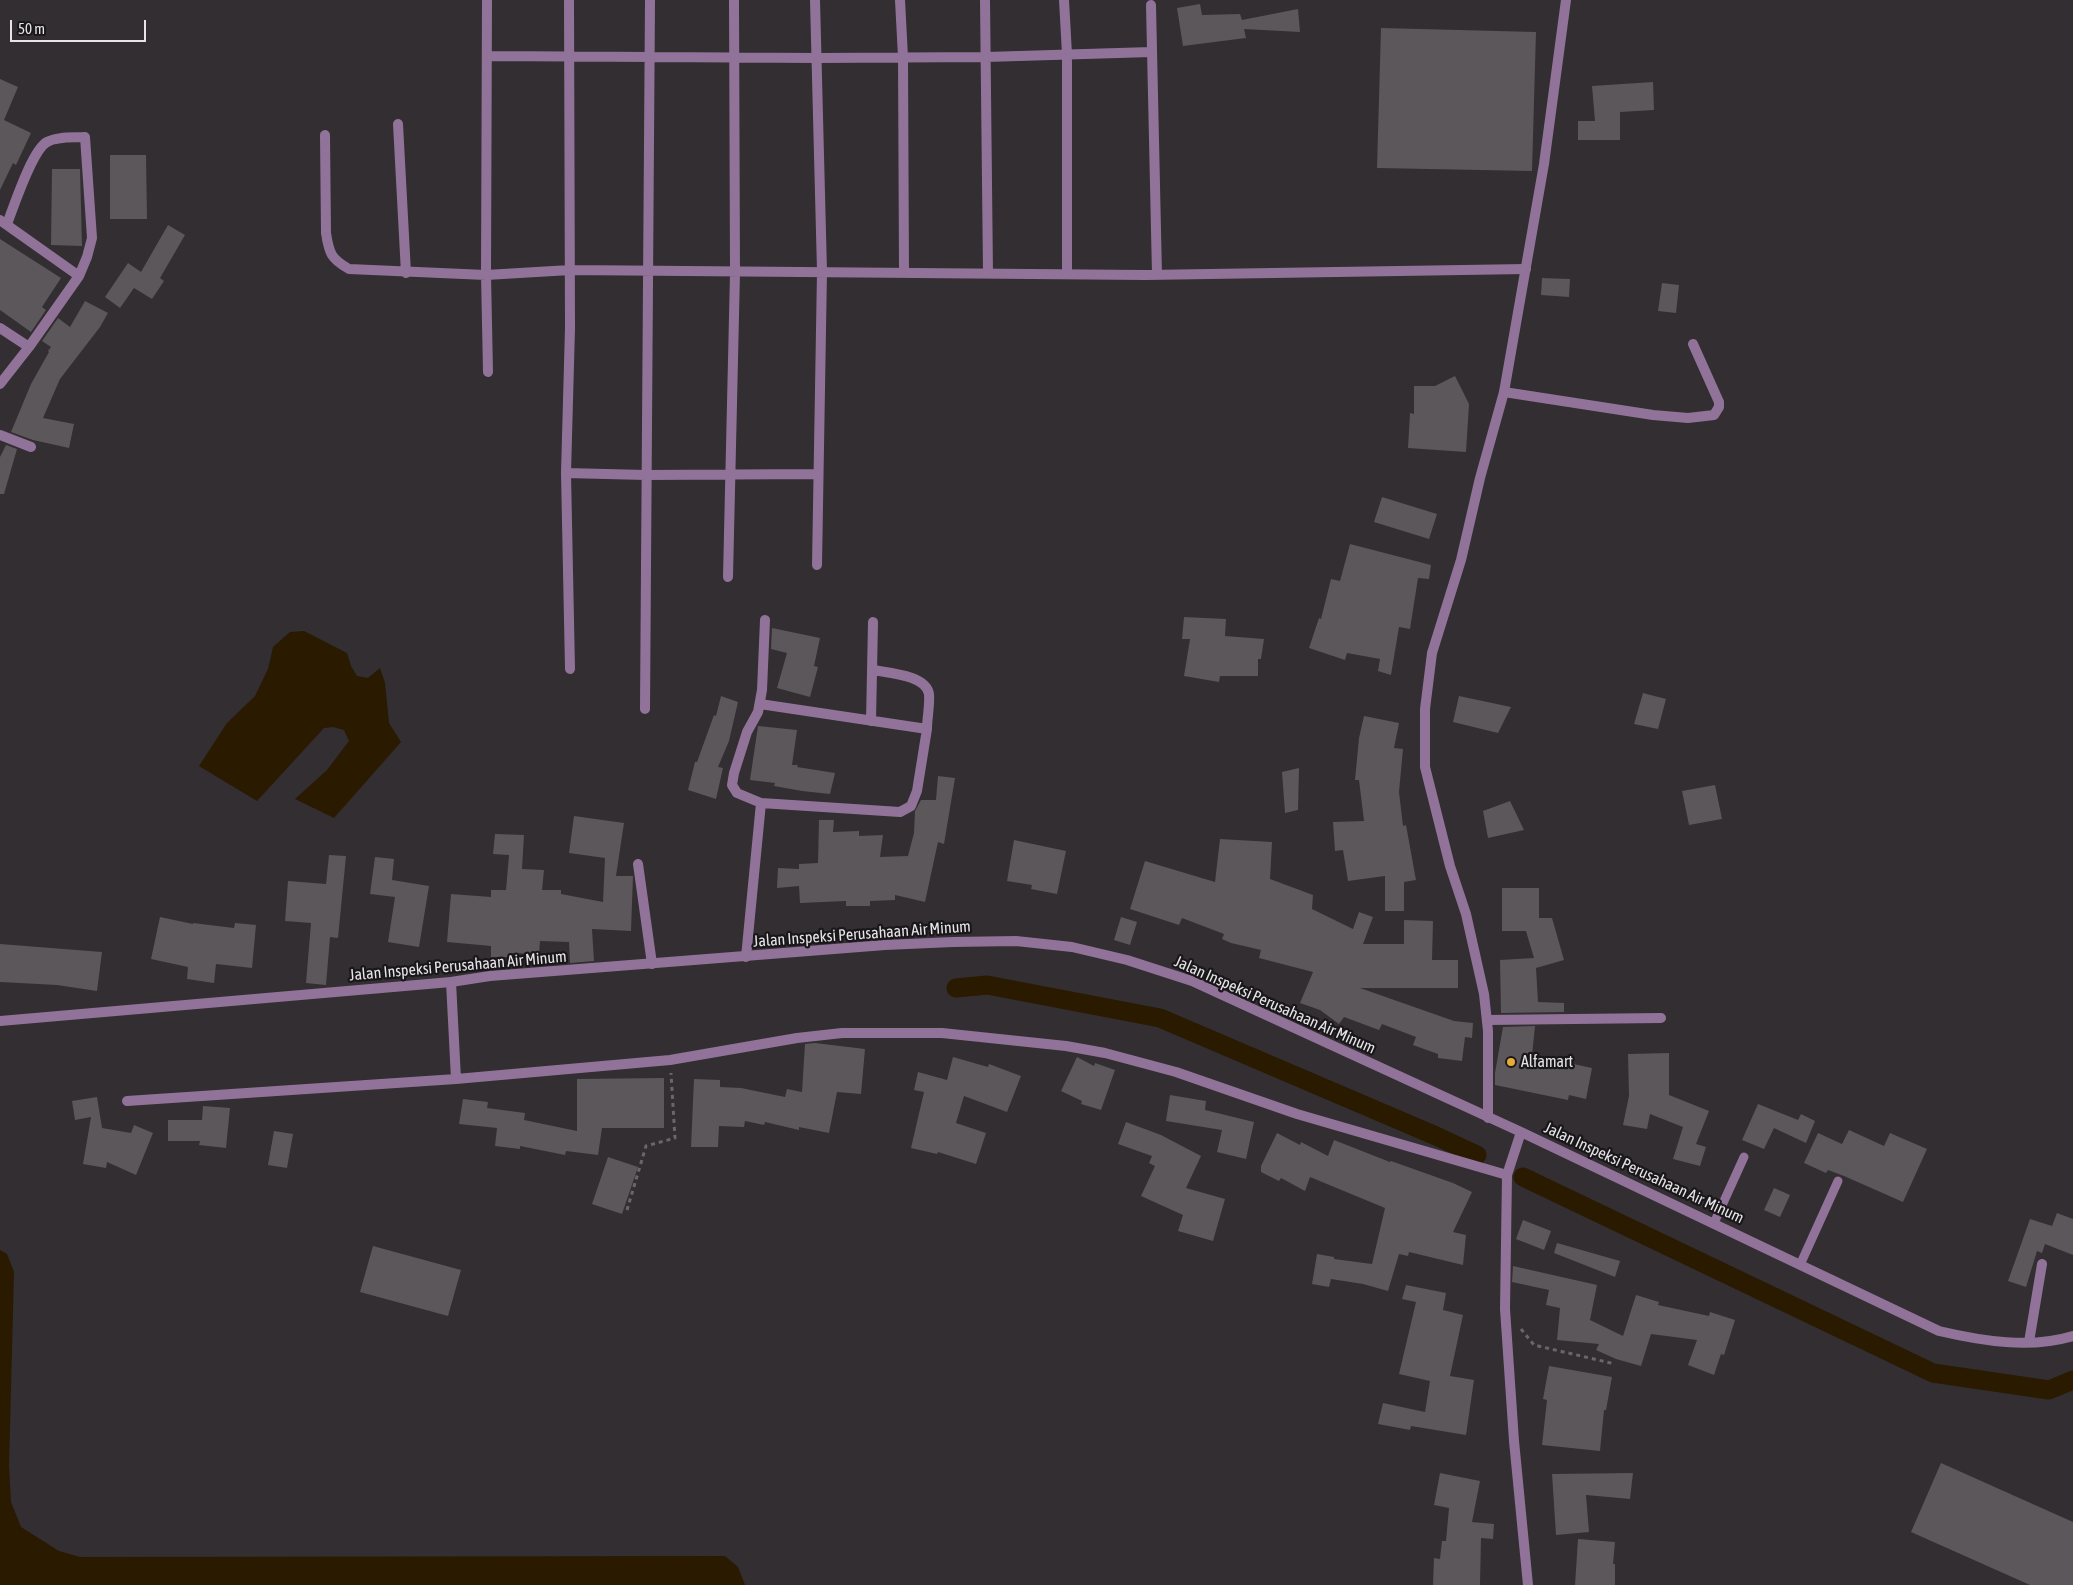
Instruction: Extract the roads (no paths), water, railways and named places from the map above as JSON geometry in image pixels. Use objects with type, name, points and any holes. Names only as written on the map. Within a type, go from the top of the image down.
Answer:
[{"type":"street","points":[[488,0],[486,275],[488,372]]},
{"type":"street","points":[[569,0],[570,270],[566,473],[570,669]]},
{"type":"street","points":[[645,709],[650,0]]},
{"type":"street","points":[[728,577],[736,273],[734,0]]},
{"type":"street","points":[[816,0],[822,272],[817,474],[817,565]]},
{"type":"street","points":[[900,0],[903,57],[904,272]]},
{"type":"street","points":[[985,0],[988,273]]},
{"type":"street","points":[[1064,0],[1068,274]]},
{"type":"street","points":[[1488,1118],[1487,1020],[1484,994],[1466,914],[1450,866],[1425,767],[1425,708],[1432,654],[1461,560],[1480,478],[1504,392],[1544,164],[1566,0]]},
{"type":"street","points":[[1151,5],[1157,275]]},
{"type":"street","points":[[487,56],[570,55],[734,59],[986,57],[1151,52]]},
{"type":"street","points":[[398,124],[406,273]]},
{"type":"street","points":[[325,135],[326,233],[328,249],[336,262],[349,269],[406,273],[486,275],[570,270],[648,270],[736,273],[904,272],[1157,275],[1526,269]]},
{"type":"street","points":[[0,384],[29,347],[79,276],[87,257],[92,238],[86,137],[50,140],[42,145],[4,222],[79,276]]},
{"type":"street","points":[[0,328],[29,347]]},
{"type":"street","points":[[1504,392],[1652,415],[1688,418],[1714,415],[1719,407],[1719,402],[1693,344]]},
{"type":"street","points":[[0,435],[31,447]]},
{"type":"street","points":[[566,473],[646,475],[817,474]]},
{"type":"street","points":[[765,620],[760,704],[758,712],[747,732],[734,773],[732,785],[737,793],[761,803],[900,812],[912,806],[917,791],[927,729],[929,693],[926,687],[918,681],[904,675],[873,670]]},
{"type":"street","points":[[871,721],[873,622]]},
{"type":"street","points":[[760,704],[927,729]]},
{"type":"street","points":[[746,957],[761,803]]},
{"type":"street","points":[[638,864],[652,964]]},
{"type":"street","name":"Jalan Inspeksi Perusahaan Air Minum","points":[[0,1021],[451,982],[490,976],[953,942],[1016,941],[1072,947],[1127,960],[1192,981],[1521,1132],[1939,1332],[1984,1341],[2029,1342],[2060,1340],[2073,1336]]},
{"type":"street","points":[[451,982],[456,1079]]},
{"type":"street","points":[[1487,1020],[1661,1018]]},
{"type":"street","points":[[127,1101],[456,1079],[670,1060],[797,1038],[842,1033],[942,1033],[1066,1046],[1105,1053],[1176,1072],[1297,1114],[1506,1175]]},
{"type":"street","points":[[1521,1132],[1506,1175],[1505,1309],[1514,1441],[1528,1585]]},
{"type":"street","points":[[2029,1342],[2042,1264]]},
{"type":"lane","points":[[1714,1223],[1744,1157]]},
{"type":"lane","points":[[1800,1265],[1838,1181]]},
{"type":"waterway","points":[[956,988],[987,985],[1160,1018],[1477,1155]]},
{"type":"waterway","points":[[1523,1177],[1933,1373],[2049,1390],[2073,1380]]},
{"type":"place","name":"Alfamart","points":[[1511,1062]]}]
